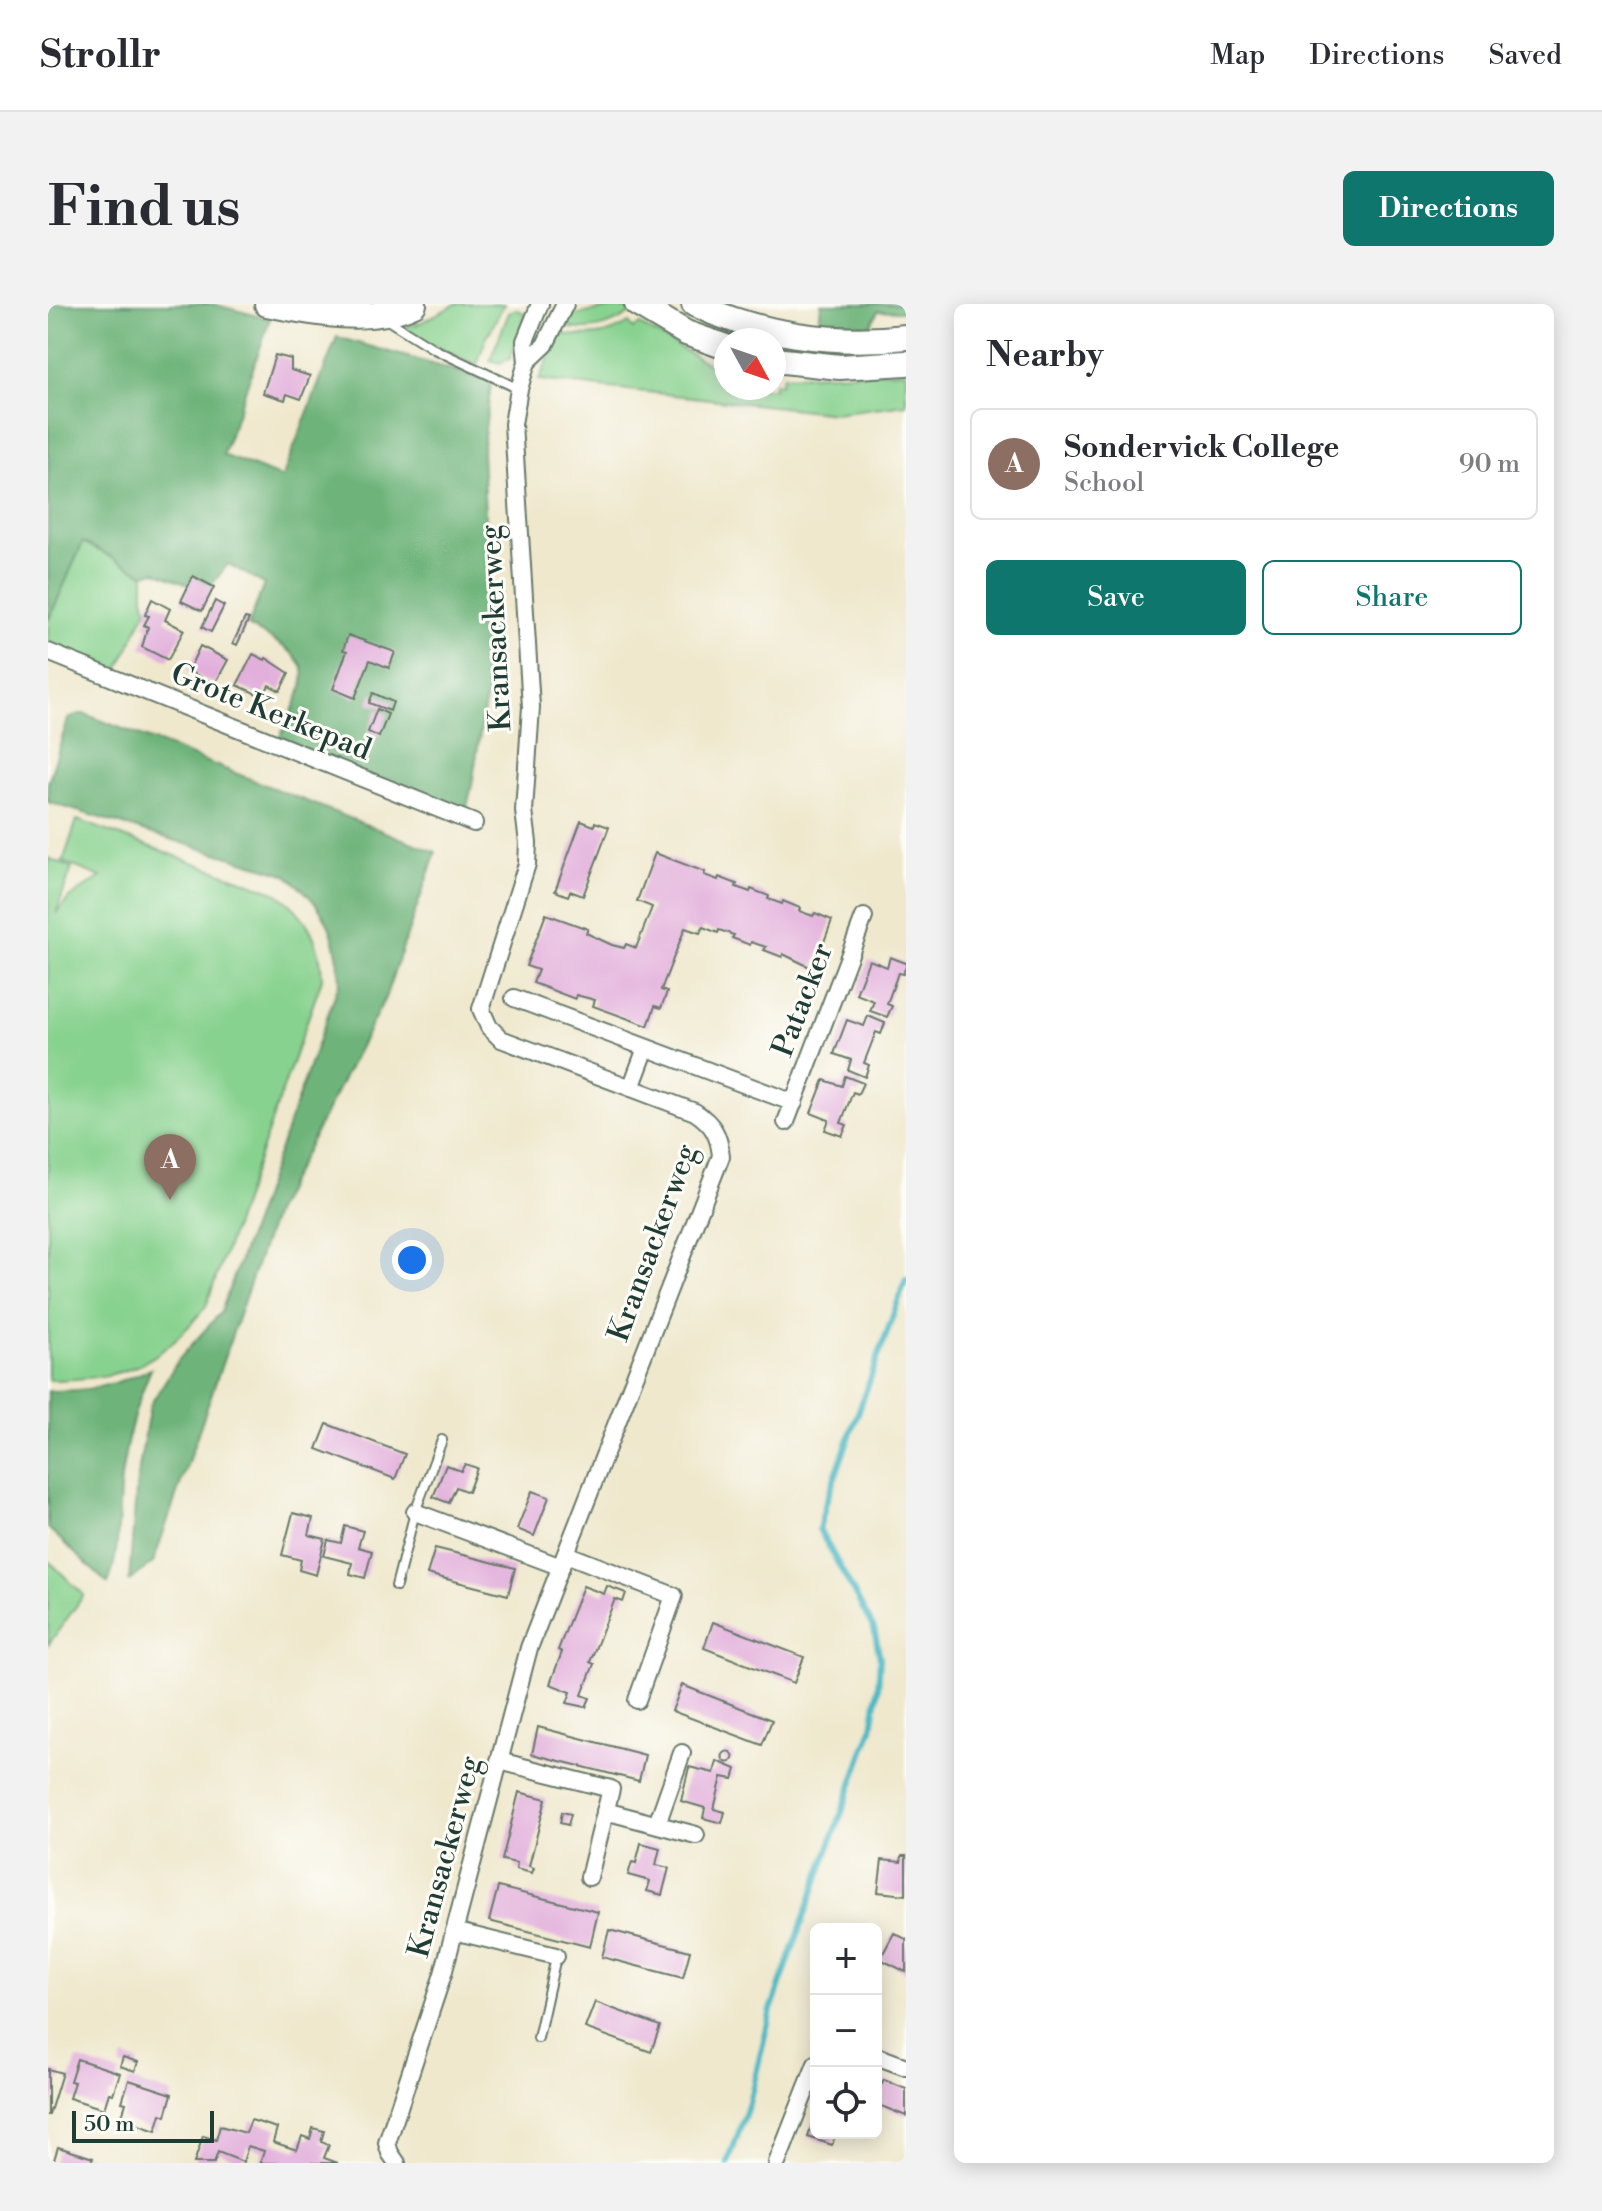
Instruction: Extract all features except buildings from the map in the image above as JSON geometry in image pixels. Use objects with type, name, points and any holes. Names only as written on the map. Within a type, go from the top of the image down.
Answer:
[{"type":"main road","points":[[267,304],[326,312],[386,309],[414,304]]},
{"type":"main road","points":[[637,304],[686,333],[714,343]]},
{"type":"main road","points":[[694,304],[732,319],[780,332],[840,339],[906,337]]},
{"type":"main road","points":[[786,361],[840,367],[906,363]]},
{"type":"street","name":"Kransackerweg","points":[[389,2160],[387,2143],[443,1974],[529,1648],[721,1156],[719,1139],[710,1122],[695,1112],[501,1039],[489,1027],[481,1009],[527,864],[524,811],[531,707],[513,424],[527,362],[525,341],[540,304]]},
{"type":"street","name":"Kransackerweg","points":[[527,362],[545,345],[565,304]]},
{"type":"street","name":"Grote Kerkepad","points":[[48,652],[474,823]]},
{"type":"street","name":"Patacker","points":[[786,1122],[864,917]]},
{"type":"street","name":"Patacker","points":[[514,998],[794,1103]]},
{"type":"street","points":[[631,1088],[646,1048]]},
{"type":"street","points":[[415,1512],[674,1596],[637,1700]]},
{"type":"street","points":[[657,1824],[682,1753]]},
{"type":"street","points":[[499,1761],[611,1789],[589,1877]]},
{"type":"street","points":[[605,1811],[696,1835]]},
{"type":"street","points":[[454,1931],[556,1956]]},
{"type":"street","points":[[882,2058],[906,2067]]},
{"type":"street","points":[[777,2163],[815,2067]]},
{"type":"lane","points":[[386,309],[434,349],[519,389]]},
{"type":"lane","points":[[396,1586],[415,1512],[442,1440]]},
{"type":"lane","points":[[538,2038],[556,1956]]},
{"type":"green space","points":[[48,304],[213,304],[270,319],[223,455],[282,478],[337,337],[489,380],[491,385],[482,452],[492,659],[466,811],[278,741],[298,699],[304,672],[289,651],[248,626],[264,584],[228,564],[206,592],[156,571],[144,574],[83,542],[48,621]]},
{"type":"green space","points":[[456,304],[504,304],[477,365],[394,330],[420,323]]},
{"type":"green space","points":[[821,304],[906,304],[906,311],[878,311],[871,325],[819,325]]},
{"type":"green space","points":[[619,307],[633,311],[600,327],[582,329],[564,326],[574,315]]},
{"type":"green space","points":[[516,309],[526,314],[510,359],[499,363],[490,360],[509,313]]},
{"type":"green space","points":[[629,323],[633,329],[640,325],[714,367],[714,400],[539,380],[559,334],[578,336],[612,331]]},
{"type":"green space","points":[[906,371],[906,404],[834,413],[718,400],[786,400],[786,376]]},
{"type":"green space","points":[[83,542],[144,574],[147,609],[117,672],[48,642],[48,621]]},
{"type":"green space","points":[[79,714],[436,852],[385,998],[275,1211],[153,1563],[129,1581],[137,1480],[150,1405],[179,1359],[221,1312],[340,981],[336,947],[326,920],[310,897],[285,874],[48,802],[48,783],[68,719]]},
{"type":"green space","points":[[77,820],[275,892],[296,909],[310,929],[319,952],[322,979],[206,1306],[172,1343],[138,1366],[98,1377],[48,1380],[48,858],[72,868],[56,913],[69,898],[101,877],[63,862]]},
{"type":"green space","points":[[151,1369],[136,1409],[126,1450],[117,1545],[108,1584],[48,1528],[48,1391],[101,1386]]},
{"type":"green space","points":[[48,1560],[84,1595],[48,1645]]},
{"type":"waterway","points":[[728,2163],[749,2103],[771,2010],[872,1728],[880,1658],[874,1629],[819,1529],[906,1279]]},
{"type":"place","name":"Sondervick College","points":[[170,1200]]}]
